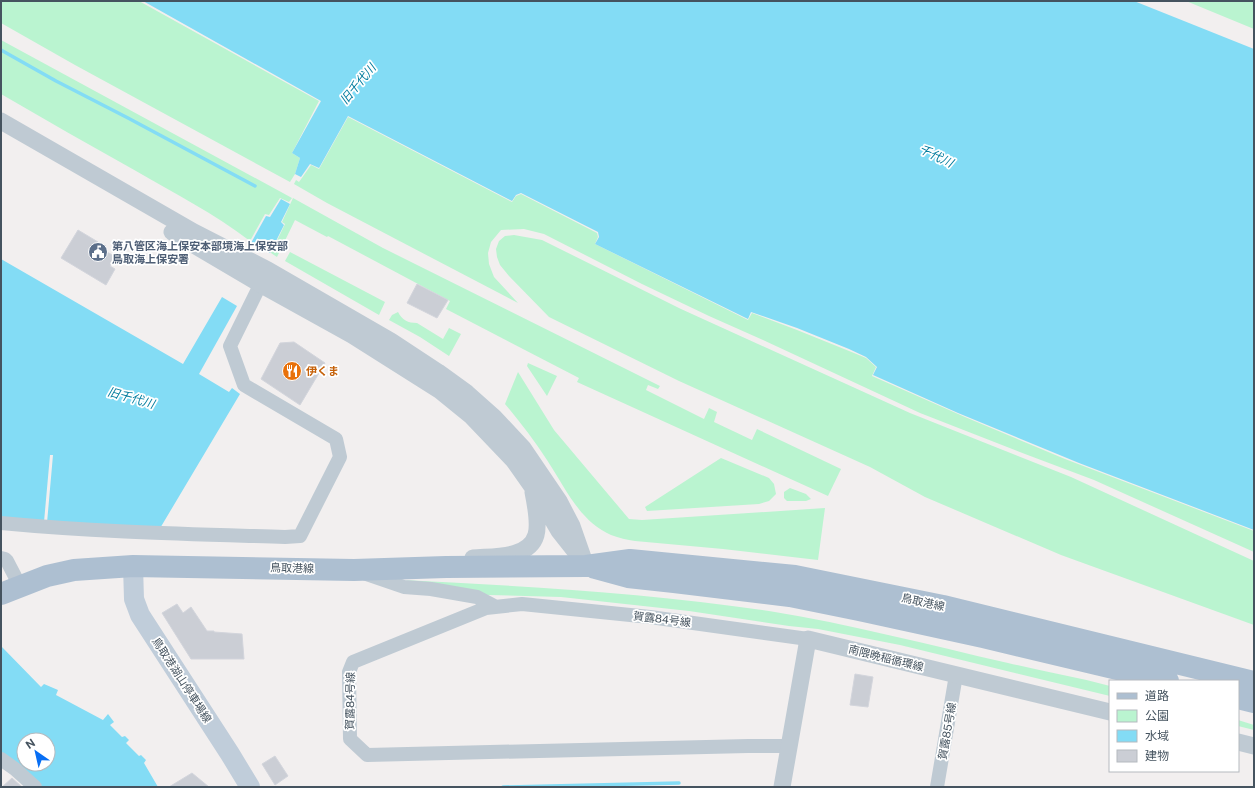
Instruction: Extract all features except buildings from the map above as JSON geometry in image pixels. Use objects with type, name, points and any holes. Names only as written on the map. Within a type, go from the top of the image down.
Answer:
[{"type":"main road","name":"鳥取港線","points":[[10,590],[47,576],[74,570],[133,566],[354,570],[446,567],[586,566],[630,560],[795,576],[943,606],[1171,663],[1254,682]]},
{"type":"main road","name":"鳥取港湖山停車場線","points":[[133,566],[134,598],[140,615],[250,787]]},
{"type":"main road","name":"鳥取港線","points":[[586,566],[628,577],[790,596],[990,639],[1164,680]]},
{"type":"main road","points":[[1239,698],[1254,702]]},
{"type":"street","points":[[1,121],[194,232],[439,390],[471,416],[514,461],[532,486],[559,531],[586,566]]},
{"type":"street","points":[[1,134],[264,277],[391,341],[467,392],[494,417],[523,448],[559,501],[572,526],[586,566]]},
{"type":"street","points":[[1,523],[43,527],[159,533],[285,537],[300,536],[340,457],[336,439],[244,386],[230,346],[264,277]]},
{"type":"street","points":[[446,567],[470,558],[513,554],[529,547],[536,535],[536,511],[532,486]]},
{"type":"street","points":[[1,558],[7,561],[10,590]]},
{"type":"street","points":[[354,570],[404,587],[431,589],[476,597],[496,607]]},
{"type":"street","name":"賀露84号線","points":[[789,746],[367,755],[350,739],[349,672],[353,662],[486,608],[522,604],[643,616],[808,639]]},
{"type":"street","points":[[782,787],[808,639]]},
{"type":"street","name":"南隈晩稲循環線","points":[[808,639],[1109,712]]},
{"type":"street","name":"賀露85号線","points":[[937,787],[956,675]]},
{"type":"street","points":[[1239,742],[1254,746]]},
{"type":"street","points":[[1,759],[16,769],[35,787]]},
{"type":"green space","points":[[1,1],[139,1],[319,101],[292,153],[300,158],[295,174],[290,182],[1,23]]},
{"type":"green space","points":[[1186,1],[1254,1],[1254,29]]},
{"type":"green space","points":[[1,40],[292,198],[289,202],[280,198],[269,215],[265,214],[250,241],[194,204],[1,94]]},
{"type":"green space","points":[[348,117],[512,202],[516,196],[521,194],[597,233],[598,237],[595,244],[748,320],[752,313],[866,358],[876,367],[872,376],[1065,459],[1254,531],[1254,552],[1094,480],[920,413],[709,316],[544,234],[524,229],[501,230],[491,242],[488,253],[489,264],[494,277],[518,303],[327,203],[294,184],[296,180],[299,182],[311,165],[319,169]]},
{"type":"green space","points":[[293,198],[383,248],[660,386],[658,389],[648,385],[646,390],[704,419],[709,408],[717,412],[714,422],[752,440],[757,429],[841,469],[828,496],[577,382],[579,378],[446,309],[450,301],[295,220],[277,257],[271,253],[285,224],[282,222]]},
{"type":"green space","points":[[514,235],[542,240],[681,309],[910,413],[1071,477],[1254,561],[1254,625],[1061,555],[925,497],[870,467],[679,381],[549,317],[500,265],[496,249],[499,241],[505,236]]},
{"type":"green space","points":[[290,252],[385,302],[379,315],[285,261]]},
{"type":"green space","points":[[398,312],[401,317],[406,320],[417,323],[443,339],[449,328],[461,334],[449,356],[420,337],[389,320],[392,315]]},
{"type":"green space","points":[[528,363],[557,376],[547,396],[527,366]]},
{"type":"green space","points":[[518,372],[554,430],[629,519],[642,520],[825,508],[818,560],[723,549],[632,541],[611,535],[600,529],[581,512],[537,445],[505,404]]},
{"type":"green space","points":[[721,458],[769,478],[774,484],[776,494],[769,501],[759,504],[647,511],[645,507]]},
{"type":"green space","points":[[790,488],[806,494],[811,499],[806,501],[787,501],[784,498],[784,492]]},
{"type":"green space","points":[[403,580],[632,595],[678,599],[769,611],[859,628],[1109,686],[1109,696],[900,645],[818,629],[689,611],[561,597],[488,595],[450,586]]},
{"type":"green space","points":[[1239,720],[1254,725],[1254,730],[1239,726]]},
{"type":"water","points":[[143,1],[1134,1],[1254,49],[1254,530],[1079,463],[958,413],[873,375],[877,367],[866,357],[849,349],[797,328],[751,312],[748,319],[595,244],[599,237],[598,232],[521,193],[516,195],[512,201],[348,116],[319,168],[310,164],[301,177],[295,174],[300,158],[292,153],[321,101]]},
{"type":"water","points":[[281,199],[290,204],[281,222],[284,225],[270,253],[251,243],[266,216],[270,217]]},
{"type":"water","name":"旧千代川","points":[[1,259],[183,364],[222,297],[237,306],[199,374],[229,392],[232,388],[240,394],[159,530],[47,523],[53,455],[50,455],[44,522],[1,519]]},
{"type":"water","points":[[1,646],[41,687],[44,684],[58,690],[56,695],[103,720],[108,714],[114,722],[110,725],[122,737],[125,736],[129,740],[126,743],[139,756],[141,755],[146,760],[144,763],[158,787],[41,787],[24,772],[56,772],[56,732],[16,732],[16,765],[1,752]]},
{"type":"waterway","points":[[1,50],[56,81],[255,186]]},
{"type":"waterway","points":[[503,787],[679,783]]},
{"type":"place","name":"第八管区海上保安本部境海上保安部 鳥取海上保安署","points":[[98,252]]},
{"type":"place","name":"伊くま","points":[[292,371]]},
{"type":"water label","name":"千代川","points":[[936,156]]}]
